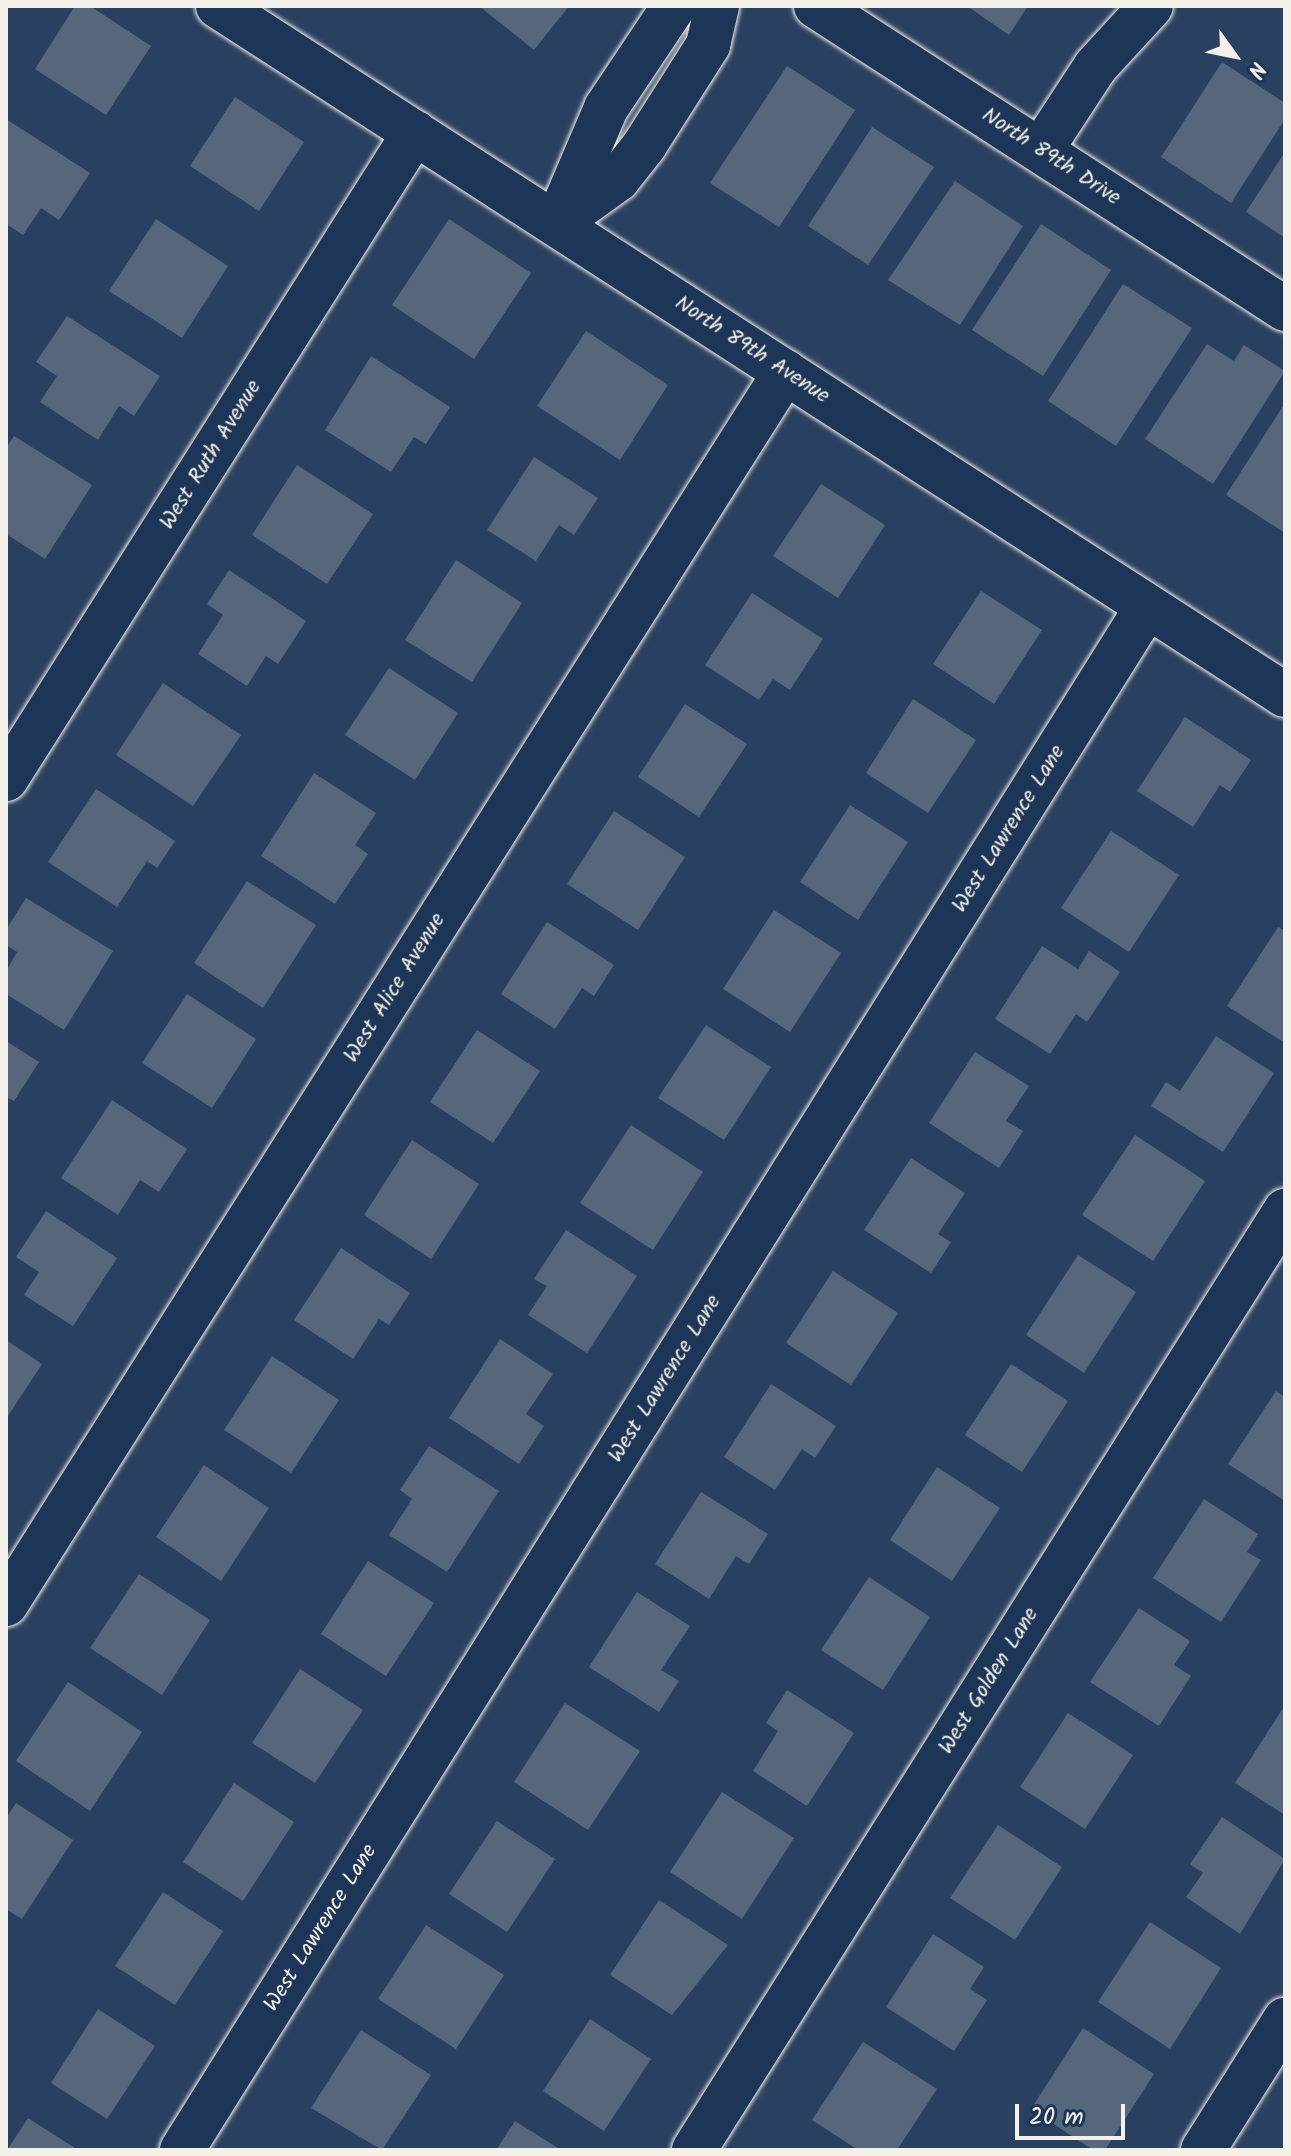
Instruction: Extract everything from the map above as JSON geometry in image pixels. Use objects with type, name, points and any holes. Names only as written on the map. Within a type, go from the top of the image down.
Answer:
[{"type":"street","name":"North 89th Avenue","points":[[218,6],[1285,695]]},
{"type":"street","points":[[557,223],[588,143],[633,66],[674,6]]},
{"type":"street","points":[[557,223],[618,179],[708,45],[717,6]]},
{"type":"street","name":"North 89th Drive","points":[[816,6],[1285,309]]},
{"type":"street","points":[[1041,150],[1096,66],[1151,6]]},
{"type":"street","points":[[633,66],[677,93]]},
{"type":"street","name":"West Ruth Avenue","points":[[6,779],[415,132]]},
{"type":"street","name":"West Alice Avenue","points":[[6,1604],[785,372]]},
{"type":"street","name":"West Lawrence Lane","points":[[182,2150],[1147,607]]},
{"type":"street","name":"West Golden Lane","points":[[694,2150],[1285,1211]]},
{"type":"street","points":[[1203,2150],[1285,2020]]},
{"type":"building","points":[[75,6],[90,6],[151,46],[106,115],[35,69]]},
{"type":"building","points":[[479,6],[569,6],[534,50]]},
{"type":"building","points":[[967,6],[1028,6],[1009,35]]},
{"type":"building","points":[[1222,62],[1285,103],[1285,119],[1231,203],[1161,157]]},
{"type":"building","points":[[787,66],[855,110],[779,227],[710,183]]},
{"type":"building","points":[[235,97],[304,142],[259,211],[190,166]]},
{"type":"building","points":[[6,119],[90,173],[59,220],[41,208],[23,235],[6,224]]},
{"type":"building","points":[[872,127],[934,167],[868,265],[808,226]]},
{"type":"building","points":[[1285,152],[1285,238],[1246,212]]},
{"type":"building","points":[[955,181],[1023,226],[960,325],[888,280]]},
{"type":"building","points":[[156,219],[228,266],[182,338],[109,291]]},
{"type":"building","points":[[449,219],[531,273],[474,359],[392,305]]},
{"type":"building","points":[[1041,224],[1111,270],[1043,376],[972,330]]},
{"type":"building","points":[[1123,284],[1192,328],[1116,446],[1048,401]]},
{"type":"building","points":[[67,316],[160,376],[134,416],[119,406],[98,440],[40,402],[57,376],[36,362]]},
{"type":"building","points":[[586,331],[668,385],[620,460],[537,406]]},
{"type":"building","points":[[1207,344],[1234,361],[1244,345],[1285,371],[1213,484],[1145,439]]},
{"type":"building","points":[[371,356],[450,407],[426,444],[414,437],[391,472],[325,430]]},
{"type":"building","points":[[1285,403],[1285,533],[1226,495]]},
{"type":"building","points":[[14,436],[92,485],[45,559],[6,534],[6,448]]},
{"type":"building","points":[[534,457],[598,498],[574,535],[559,525],[536,561],[487,530]]},
{"type":"building","points":[[297,465],[373,514],[327,584],[252,535]]},
{"type":"building","points":[[821,484],[885,525],[838,598],[773,556]]},
{"type":"building","points":[[456,560],[522,603],[472,682],[405,640]]},
{"type":"building","points":[[229,570],[306,621],[278,664],[266,656],[247,686],[198,654],[223,615],[207,604]]},
{"type":"building","points":[[981,591],[1042,630],[994,704],[933,664]]},
{"type":"building","points":[[752,593],[823,639],[790,690],[773,679],[759,700],[705,665]]},
{"type":"building","points":[[389,668],[458,713],[415,780],[345,735]]},
{"type":"building","points":[[163,683],[241,735],[193,806],[116,755]]},
{"type":"building","points":[[913,699],[976,740],[928,813],[866,773]]},
{"type":"building","points":[[685,704],[747,744],[699,817],[638,777]]},
{"type":"building","points":[[1185,717],[1251,760],[1230,792],[1220,785],[1193,827],[1137,791]]},
{"type":"building","points":[[314,773],[376,813],[355,845],[368,854],[335,904],[261,856]]},
{"type":"building","points":[[96,789],[175,841],[157,868],[147,861],[117,907],[48,862]]},
{"type":"building","points":[[850,805],[908,842],[858,920],[800,882]]},
{"type":"building","points":[[614,811],[685,857],[638,930],[567,884]]},
{"type":"building","points":[[1111,831],[1179,875],[1129,952],[1061,908]]},
{"type":"building","points":[[247,881],[316,925],[263,1008],[194,963]]},
{"type":"building","points":[[26,898],[113,951],[64,1030],[6,994],[6,971],[17,952],[6,945],[6,930]]},
{"type":"building","points":[[774,910],[841,953],[790,1032],[723,989]]},
{"type":"building","points":[[547,922],[614,965],[594,996],[582,988],[555,1029],[501,994]]},
{"type":"building","points":[[1278,927],[1285,931],[1285,1043],[1227,1006]]},
{"type":"building","points":[[1042,946],[1078,969],[1089,951],[1120,972],[1087,1022],[1076,1014],[1050,1054],[995,1019]]},
{"type":"building","points":[[187,994],[256,1039],[212,1108],[142,1063]]},
{"type":"building","points":[[706,1025],[771,1067],[724,1140],[658,1098]]},
{"type":"building","points":[[477,1030],[540,1071],[493,1143],[430,1102]]},
{"type":"building","points":[[1216,1036],[1274,1073],[1223,1152],[1151,1106],[1166,1082],[1180,1091]]},
{"type":"building","points":[[6,1041],[39,1062],[14,1101],[6,1097]]},
{"type":"building","points":[[975,1052],[1029,1086],[1006,1121],[1023,1131],[999,1168],[929,1123]]},
{"type":"building","points":[[112,1100],[187,1149],[159,1192],[140,1180],[118,1215],[61,1178]]},
{"type":"building","points":[[631,1125],[703,1172],[653,1250],[580,1203]]},
{"type":"building","points":[[1135,1135],[1205,1181],[1153,1261],[1082,1215]]},
{"type":"building","points":[[412,1140],[479,1184],[431,1259],[364,1215]]},
{"type":"building","points":[[911,1158],[965,1193],[938,1234],[951,1242],[931,1273],[864,1230]]},
{"type":"building","points":[[46,1211],[117,1258],[73,1326],[24,1295],[39,1272],[16,1257]]},
{"type":"building","points":[[566,1230],[637,1276],[587,1353],[528,1315],[547,1286],[534,1279]]},
{"type":"building","points":[[341,1248],[410,1293],[389,1325],[379,1319],[353,1359],[294,1320]]},
{"type":"building","points":[[1078,1255],[1136,1292],[1084,1373],[1026,1335]]},
{"type":"building","points":[[833,1271],[898,1313],[851,1385],[786,1343]]},
{"type":"building","points":[[500,1339],[553,1374],[526,1414],[544,1426],[519,1464],[449,1418]]},
{"type":"building","points":[[6,1340],[42,1364],[6,1419]]},
{"type":"building","points":[[272,1356],[339,1400],[291,1473],[224,1430]]},
{"type":"building","points":[[1011,1364],[1068,1401],[1022,1472],[965,1435]]},
{"type":"building","points":[[771,1384],[836,1426],[815,1458],[802,1449],[775,1490],[724,1457]]},
{"type":"building","points":[[1276,1391],[1285,1397],[1285,1501],[1228,1464]]},
{"type":"building","points":[[429,1446],[499,1491],[447,1572],[389,1535],[412,1499],[400,1490]]},
{"type":"building","points":[[204,1465],[269,1508],[221,1581],[156,1537]]},
{"type":"building","points":[[937,1467],[1000,1508],[952,1581],[890,1540]]},
{"type":"building","points":[[701,1492],[768,1534],[749,1564],[736,1556],[709,1599],[655,1564]]},
{"type":"building","points":[[1204,1499],[1258,1534],[1247,1552],[1261,1560],[1221,1622],[1153,1578]]},
{"type":"building","points":[[368,1561],[434,1603],[386,1676],[321,1634]]},
{"type":"building","points":[[139,1574],[210,1620],[162,1695],[90,1648]]},
{"type":"building","points":[[869,1577],[930,1617],[883,1690],[821,1650]]},
{"type":"building","points":[[637,1592],[690,1626],[661,1670],[679,1681],[659,1712],[589,1667]]},
{"type":"building","points":[[1139,1608],[1190,1641],[1174,1665],[1191,1676],[1159,1726],[1090,1682]]},
{"type":"building","points":[[300,1669],[363,1710],[315,1783],[252,1743]]},
{"type":"building","points":[[68,1682],[142,1732],[90,1811],[16,1761]]},
{"type":"building","points":[[787,1690],[854,1733],[807,1806],[753,1771],[778,1731],[766,1723]]},
{"type":"building","points":[[565,1703],[640,1751],[588,1830],[514,1782]]},
{"type":"building","points":[[1285,1705],[1285,1815],[1235,1783]]},
{"type":"building","points":[[1068,1713],[1133,1755],[1085,1829],[1020,1787]]},
{"type":"building","points":[[234,1783],[294,1822],[243,1901],[183,1862]]},
{"type":"building","points":[[722,1792],[794,1838],[742,1919],[670,1872]]},
{"type":"building","points":[[16,1803],[73,1840],[22,1919],[6,1909],[6,1818]]},
{"type":"building","points":[[1222,1817],[1285,1859],[1240,1934],[1186,1897],[1203,1873],[1190,1864]]},
{"type":"building","points":[[497,1821],[555,1859],[507,1932],[449,1894]]},
{"type":"building","points":[[998,1825],[1062,1867],[1015,1940],[950,1898]]},
{"type":"building","points":[[163,1892],[223,1931],[175,2005],[115,1966]]},
{"type":"building","points":[[659,1900],[728,1945],[672,2015],[610,1975]]},
{"type":"building","points":[[1150,1922],[1221,1968],[1170,2049],[1098,2002]]},
{"type":"building","points":[[426,1925],[504,1975],[456,2049],[378,1999]]},
{"type":"building","points":[[933,1934],[984,1967],[970,1989],[987,2000],[954,2051],[886,2007]]},
{"type":"building","points":[[98,2009],[155,2046],[107,2119],[51,2083]]},
{"type":"building","points":[[590,2019],[651,2059],[604,2131],[543,2091]]},
{"type":"building","points":[[1083,2028],[1154,2074],[1105,2150],[1093,2150],[1031,2109]]},
{"type":"building","points":[[361,2030],[431,2075],[382,2150],[311,2108]]},
{"type":"building","points":[[863,2042],[937,2089],[897,2150],[858,2150],[812,2120]]},
{"type":"building","points":[[28,2118],[78,2150],[7,2150]]},
{"type":"building","points":[[515,2121],[561,2150],[496,2150]]}]
